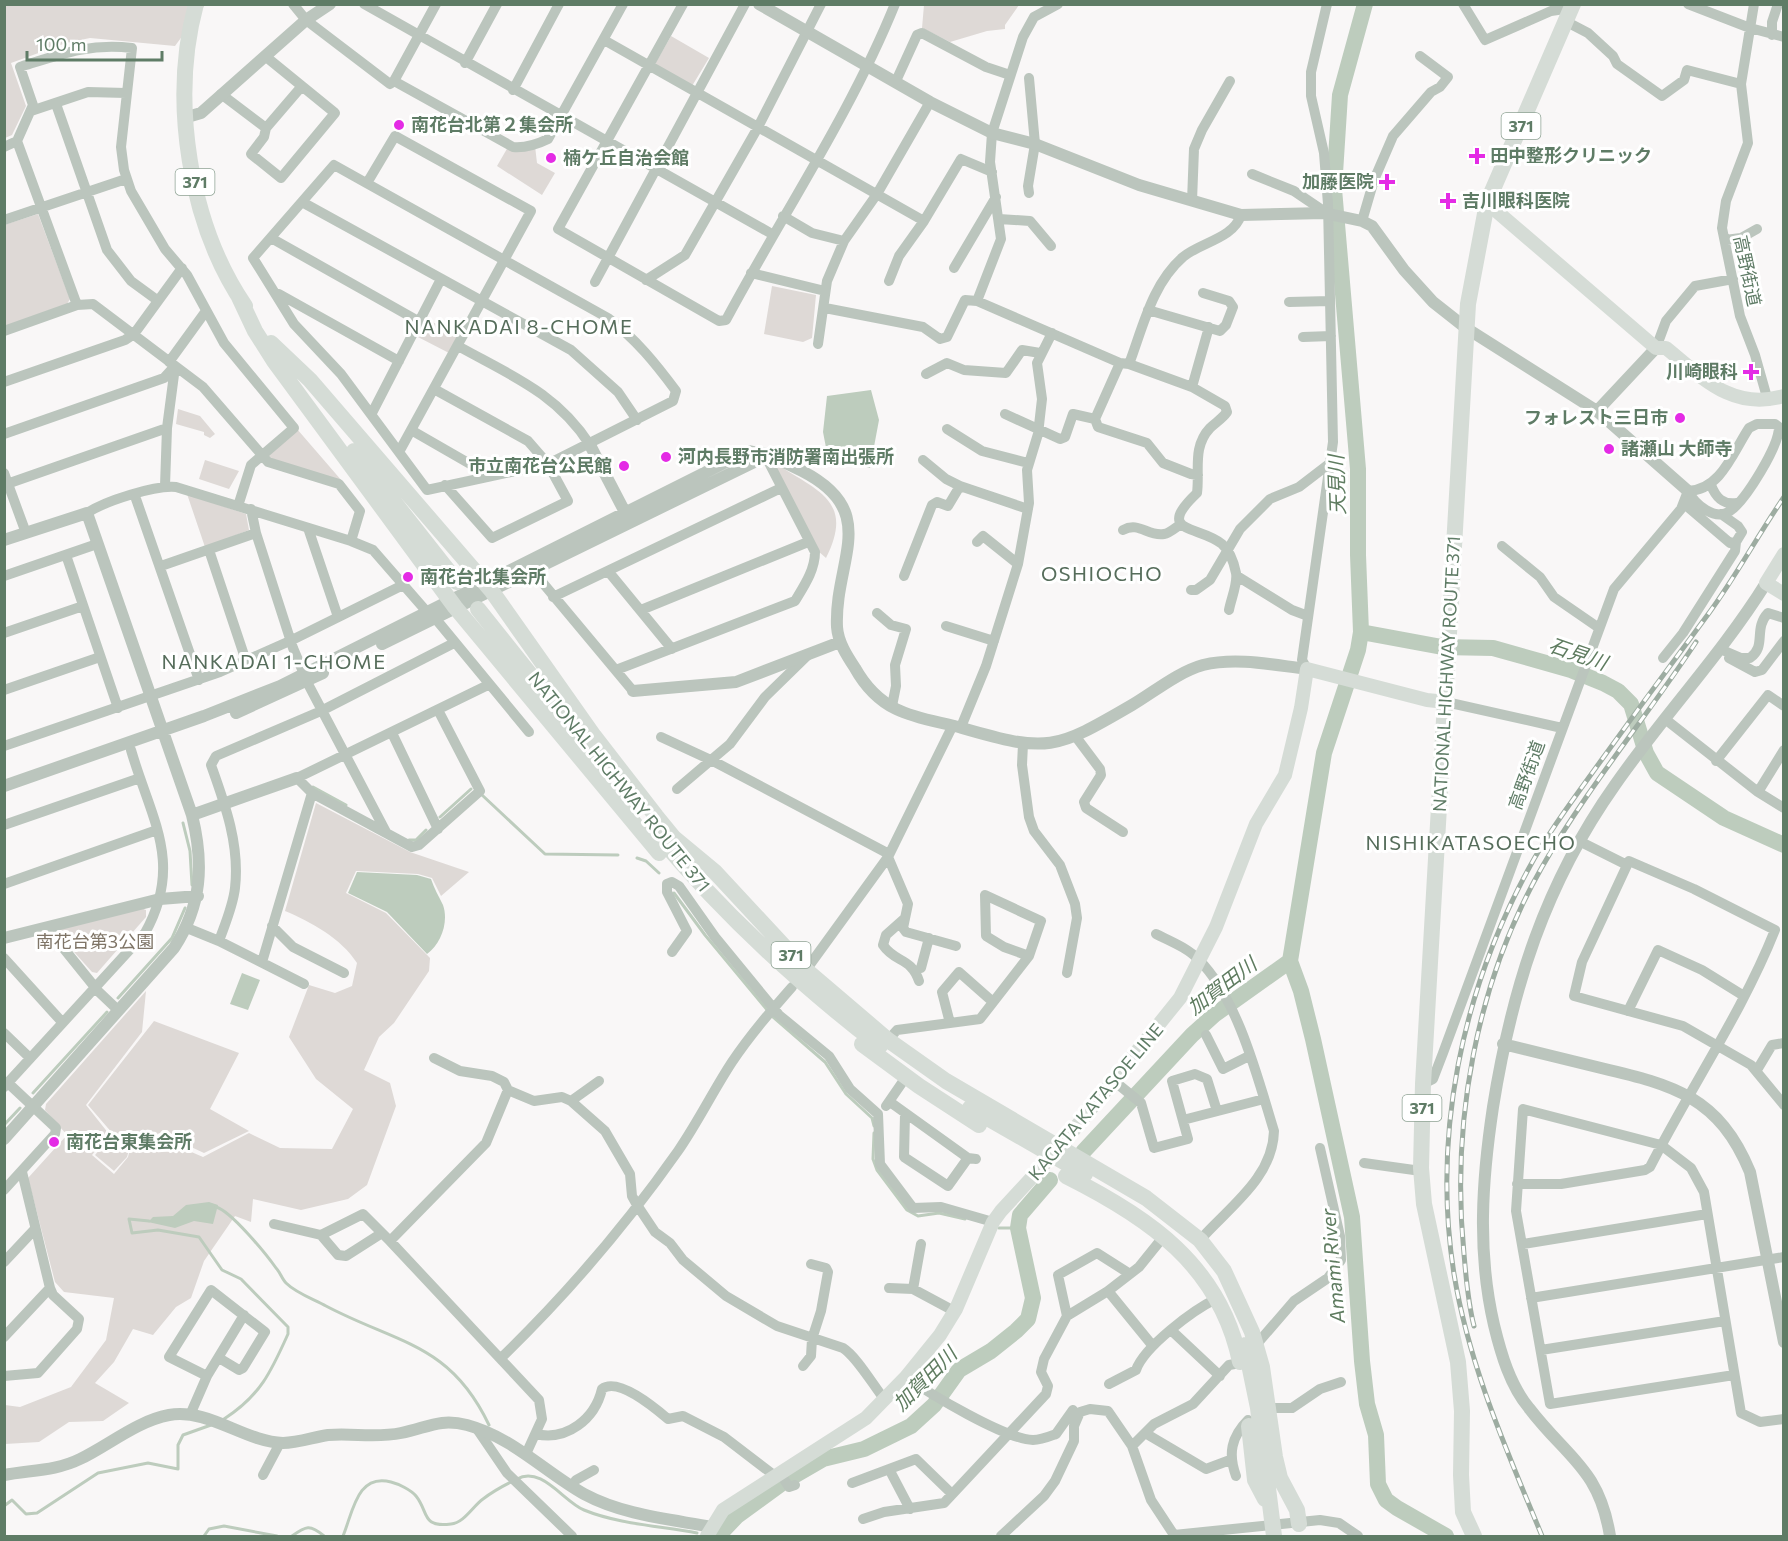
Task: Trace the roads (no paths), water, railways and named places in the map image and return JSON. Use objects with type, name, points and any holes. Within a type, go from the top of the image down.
[{"type":"highway","name":"371","points":[[195,4],[186,67],[184,117],[190,167],[209,234],[255,331],[441,609],[661,855],[754,949]]},
{"type":"highway","name":"NATIONAL HIGHWAY ROUTE 371","points":[[1474,1536],[1463,1512],[1462,1411],[1458,1362],[1424,1204],[1421,1171],[1423,1084],[1451,627],[1466,328],[1474,262],[1487,203],[1570,11]]},
{"type":"highway","name":"371","points":[[239,297],[271,344],[457,582]]},
{"type":"highway","name":"371","points":[[271,344],[310,380],[488,586],[594,736],[674,838],[715,872],[788,953]]},
{"type":"highway","name":"NATIONAL HIGHWAY ROUTE 371","points":[[478,609],[666,845],[728,913],[788,971],[864,1034],[935,1086],[999,1127],[1122,1194],[1178,1234],[1202,1259],[1227,1295],[1246,1348],[1258,1408],[1272,1524]]},
{"type":"highway","name":"371","points":[[666,845],[695,864],[811,974],[888,1040],[946,1081],[1146,1198],[1200,1240],[1224,1271],[1240,1301],[1256,1345],[1280,1478],[1297,1510],[1299,1524]]},
{"type":"highway","name":"371","points":[[672,865],[703,887]]},
{"type":"highway","name":"371","points":[[728,913],[787,993],[906,1077],[1044,1165],[1105,1196],[1164,1236],[1191,1261],[1216,1299],[1229,1327],[1240,1363],[1255,1480],[1272,1524]]},
{"type":"highway","points":[[811,974],[864,1034]]},
{"type":"main road","points":[[1487,203],[1656,348],[1666,348],[1719,391],[1747,400],[1768,400],[1784,396]]},
{"type":"main road","points":[[1784,554],[1766,583],[1784,594]]},
{"type":"main road","points":[[1307,669],[1427,700],[1446,702]]},
{"type":"main road","name":"KAGATA KATASOE LINE","points":[[709,1532],[723,1510],[866,1418],[906,1377],[940,1335],[954,1311],[993,1222],[1117,1084],[1180,998],[1216,927],[1256,824],[1285,775],[1301,708],[1307,669]]},
{"type":"street","points":[[293,4],[306,20],[390,84],[394,81],[436,4]]},
{"type":"street","points":[[184,117],[201,113],[306,20],[330,4]]},
{"type":"street","points":[[364,4],[772,234]]},
{"type":"street","points":[[465,63],[497,4]]},
{"type":"street","points":[[513,90],[560,4]]},
{"type":"street","points":[[394,81],[513,147],[524,148],[548,139],[623,4]]},
{"type":"street","points":[[682,4],[558,229],[608,260],[719,321],[726,320],[772,234],[816,161],[868,65],[895,4]]},
{"type":"street","points":[[595,282],[744,4]]},
{"type":"street","points":[[759,4],[930,102],[992,133],[1035,144],[1139,185],[1241,215],[1329,214],[1358,220],[1372,226],[1404,270],[1433,302],[1466,328],[1597,411],[1711,513],[1730,512],[1779,439],[1779,427],[1774,424],[1757,424],[1749,428],[1711,485],[1688,492]]},
{"type":"street","points":[[646,280],[685,255],[757,129],[809,32],[821,4]]},
{"type":"street","points":[[977,301],[1001,239],[992,172],[992,133],[1023,37],[1035,17],[1058,4]]},
{"type":"street","points":[[1307,669],[1302,660],[1329,464],[1333,416],[1329,214],[1324,153],[1314,119],[1311,96],[1315,54],[1327,4]]},
{"type":"street","points":[[1462,4],[1485,40],[1539,10],[1570,11],[1588,33],[1613,56],[1617,64],[1662,96],[1684,80],[1687,70],[1741,84]]},
{"type":"street","points":[[1688,4],[1750,28],[1778,36]]},
{"type":"street","name":"高野街道","points":[[1754,4],[1741,84],[1748,143],[1722,217],[1740,316],[1755,355],[1768,400]]},
{"type":"street","points":[[1778,4],[1772,22],[1778,36]]},
{"type":"street","points":[[896,81],[917,35],[922,33],[986,67],[1010,75]]},
{"type":"street","points":[[604,40],[757,129],[924,221]]},
{"type":"street","points":[[4,147],[17,141],[33,105],[20,67],[81,47],[132,48],[121,147],[126,179],[165,249],[182,268],[224,343],[294,428],[251,465],[238,506]]},
{"type":"street","points":[[265,56],[302,86],[335,113],[281,178],[251,154],[264,137],[266,128],[302,86]]},
{"type":"street","points":[[1358,220],[1393,136],[1431,92],[1440,87],[1448,77],[1420,56]]},
{"type":"street","points":[[1029,78],[1035,144],[1028,186],[1029,194]]},
{"type":"street","points":[[1192,201],[1194,149],[1202,130],[1230,81]]},
{"type":"street","points":[[31,111],[95,91],[126,93]]},
{"type":"street","points":[[221,94],[266,128]]},
{"type":"street","points":[[818,344],[825,308],[825,291],[844,242],[877,194],[930,102]]},
{"type":"street","points":[[56,104],[107,250],[131,281],[158,300]]},
{"type":"street","points":[[367,183],[395,136],[531,212],[399,452]]},
{"type":"street","points":[[17,141],[43,207],[77,306]]},
{"type":"street","points":[[889,281],[899,256],[924,221],[961,159],[992,172]]},
{"type":"street","points":[[334,165],[367,183],[505,259],[586,299],[640,345],[676,391],[673,401],[590,445],[548,464],[427,490],[372,412],[341,374],[294,324],[253,258],[334,165]]},
{"type":"street","points":[[1252,174],[1294,190],[1329,214]]},
{"type":"street","points":[[4,220],[126,179]]},
{"type":"street","points":[[954,268],[996,198]]},
{"type":"street","points":[[302,202],[571,350],[618,392],[636,420]]},
{"type":"street","points":[[1198,475],[1163,463],[1147,443],[1098,427],[1095,419],[1125,363],[1148,310],[1169,274],[1181,259],[1196,247],[1228,233],[1238,225],[1241,215]]},
{"type":"street","points":[[783,216],[812,233],[844,242]]},
{"type":"street","points":[[999,219],[1030,221],[1051,246]]},
{"type":"street","points":[[1725,240],[1741,238],[1757,229]]},
{"type":"street","points":[[271,238],[420,322]]},
{"type":"street","points":[[4,382],[125,340],[134,334],[182,268]]},
{"type":"street","points":[[751,273],[825,291]]},
{"type":"street","points":[[372,412],[441,279]]},
{"type":"street","points":[[1597,411],[1656,348],[1666,321],[1695,286],[1733,279]]},
{"type":"street","points":[[276,293],[399,361]]},
{"type":"street","points":[[1148,310],[1220,331],[1226,325],[1233,307],[1229,301],[1203,293]]},
{"type":"street","points":[[825,308],[923,327],[940,339],[947,337],[965,300],[977,301],[996,312],[1192,387],[1225,406],[1227,412],[1221,421],[1210,428],[1198,450],[1197,493],[1181,507],[1181,524]]},
{"type":"street","points":[[1289,302],[1330,301]]},
{"type":"street","points":[[4,331],[77,306],[93,304],[203,387],[268,462],[339,484],[360,511],[351,541]]},
{"type":"street","points":[[4,434],[164,378],[206,311]]},
{"type":"street","points":[[1192,387],[1209,327]]},
{"type":"street","points":[[811,974],[888,856],[976,694],[1018,564],[1028,509],[1028,463],[1038,429],[1042,399],[1037,363],[1052,333]]},
{"type":"street","points":[[1303,337],[1330,336]]},
{"type":"street","points":[[458,346],[550,397],[576,422],[628,517]]},
{"type":"street","points":[[926,374],[947,363],[964,370],[1006,373],[1022,350],[1040,353]]},
{"type":"street","points":[[165,486],[172,364]]},
{"type":"street","points":[[434,389],[528,441],[548,464],[568,501],[492,538],[446,485]]},
{"type":"street","points":[[1005,414],[1060,439],[1065,437],[1073,414],[1095,419]]},
{"type":"street","points":[[6,485],[167,428]]},
{"type":"street","points":[[947,429],[982,451],[1028,463]]},
{"type":"street","points":[[411,430],[491,476]]},
{"type":"street","points":[[488,586],[532,570],[748,451],[764,453],[827,486],[840,499],[847,515],[849,528],[838,610],[837,629],[840,642],[869,689],[892,706],[1023,744],[1050,745],[1076,737],[1201,666],[1234,661],[1307,669]]},
{"type":"street","points":[[616,670],[795,601],[815,561],[814,552],[764,453]]},
{"type":"street","points":[[922,460],[946,479],[960,486],[1028,509]]},
{"type":"street","points":[[1191,590],[1196,590],[1210,579],[1249,519],[1270,499],[1299,487],[1329,464]]},
{"type":"street","points":[[4,473],[6,485],[26,533]]},
{"type":"street","points":[[1711,485],[1720,500],[1728,504],[1737,503]]},
{"type":"street","points":[[4,540],[165,486],[251,509],[351,541],[373,550],[403,585],[441,609],[454,643],[529,732]]},
{"type":"street","points":[[904,576],[932,505],[937,502],[948,506],[960,486]]},
{"type":"street","points":[[554,597],[781,488]]},
{"type":"street","points":[[1688,492],[1689,508],[1730,543],[1736,542]]},
{"type":"street","name":"高野街道","points":[[1423,1084],[1433,1079],[1440,1062],[1614,589],[1681,508],[1688,492]]},
{"type":"street","points":[[135,495],[199,680]]},
{"type":"street","points":[[251,509],[256,534],[306,678],[321,711],[386,832]]},
{"type":"street","points":[[4,1139],[174,948],[187,928],[198,896],[201,862],[192,815],[87,513]]},
{"type":"street","points":[[1663,658],[1683,633],[1735,551],[1736,542],[1742,532],[1738,526],[1721,514]]},
{"type":"street","points":[[4,794],[131,750],[244,701],[306,678],[628,517]]},
{"type":"street","points":[[1181,524],[1220,543],[1227,550],[1237,576],[1229,610]]},
{"type":"street","points":[[1123,530],[1139,526],[1156,534],[1165,534],[1181,524]]},
{"type":"street","points":[[308,528],[338,617]]},
{"type":"street","points":[[161,566],[256,534]]},
{"type":"street","points":[[977,542],[983,536],[989,539],[1018,564]]},
{"type":"street","points":[[641,610],[808,542]]},
{"type":"street","points":[[4,576],[97,544]]},
{"type":"street","points":[[1502,546],[1540,577],[1554,597],[1599,628]]},
{"type":"street","points":[[209,550],[246,661]]},
{"type":"street","points":[[66,555],[118,708]]},
{"type":"street","points":[[532,570],[633,691],[736,682],[840,642]]},
{"type":"street","points":[[608,571],[672,649]]},
{"type":"street","points":[[1237,576],[1282,604],[1308,616]]},
{"type":"street","points":[[1610,1536],[1599,1492],[1586,1472],[1528,1408],[1503,1358],[1493,1323],[1482,1241],[1484,1162],[1503,1044],[1531,942],[1555,886],[1579,841],[1614,786],[1720,649],[1766,583]]},
{"type":"street","points":[[4,746],[199,680],[292,640],[403,585]]},
{"type":"street","points":[[4,633],[83,606]]},
{"type":"street","points":[[876,613],[891,625],[906,629],[895,665],[896,686],[892,706]]},
{"type":"street","points":[[1720,649],[1741,658],[1750,658],[1759,646],[1761,621],[1768,613],[1784,618]]},
{"type":"street","points":[[946,626],[994,641]]},
{"type":"street","points":[[1720,649],[1741,667],[1755,672],[1762,670],[1784,641]]},
{"type":"street","points":[[219,941],[235,890],[236,853],[212,765],[216,756],[321,711],[454,643]]},
{"type":"street","points":[[677,789],[713,761],[730,744],[765,697],[808,655]]},
{"type":"street","points":[[4,690],[100,657]]},
{"type":"street","points":[[192,815],[225,806],[297,778],[488,685]]},
{"type":"street","points":[[1716,761],[1768,695],[1784,706]]},
{"type":"street","points":[[1446,702],[1562,728]]},
{"type":"street","points":[[297,778],[312,793],[412,847],[419,845],[480,791],[438,710]]},
{"type":"street","points":[[1665,719],[1716,761],[1784,808]]},
{"type":"street","points":[[392,733],[438,829]]},
{"type":"street","points":[[4,786],[163,735]]},
{"type":"street","points":[[661,737],[713,761],[888,856],[908,904],[903,928],[906,932],[956,946]]},
{"type":"street","points":[[1076,737],[1100,769],[1101,775],[1084,801],[1086,808],[1123,832]]},
{"type":"street","points":[[1023,744],[1022,765],[1029,817],[1034,831],[1060,865],[1075,904],[1077,918],[1067,973]]},
{"type":"street","points":[[4,1190],[55,1134],[56,1128],[6,1085],[145,933],[160,899],[165,879],[157,830],[131,750]]},
{"type":"street","points":[[1758,792],[1784,750]]},
{"type":"street","points":[[4,825],[140,778]]},
{"type":"street","points":[[262,963],[312,793]]},
{"type":"street","points":[[4,884],[157,830]]},
{"type":"street","points":[[1579,841],[1628,865]]},
{"type":"street","points":[[1517,1184],[1561,1184],[1645,1170],[1717,1046],[1751,978],[1763,962],[1775,930],[1694,889],[1629,861],[1582,962],[1574,996],[1683,1026],[1717,1046],[1757,1070],[1784,1105]]},
{"type":"street","points":[[672,952],[687,931],[667,892],[667,884],[672,882],[679,886],[715,937],[779,1015],[829,1056],[850,1089],[878,1114],[880,1164],[913,1208],[941,1207],[993,1222]]},
{"type":"street","points":[[888,1040],[897,1030],[980,1019],[1029,956],[1041,921],[985,895],[986,936],[1004,947],[1029,956]]},
{"type":"street","points":[[4,938],[48,929],[160,899],[198,896]]},
{"type":"street","points":[[904,919],[886,935],[883,945],[891,955],[910,964],[919,981]]},
{"type":"street","points":[[272,926],[293,947],[344,973]]},
{"type":"street","points":[[187,928],[219,941],[304,984]]},
{"type":"street","points":[[48,929],[118,1010]]},
{"type":"street","points":[[1156,934],[1200,960],[1232,1011],[1243,1031],[1274,1131],[1273,1148],[1241,1201],[1200,1240]]},
{"type":"street","points":[[921,968],[929,938]]},
{"type":"street","points":[[1628,1011],[1658,950],[1702,970],[1744,996]]},
{"type":"street","points":[[4,958],[62,1022]]},
{"type":"street","points":[[950,1023],[942,992],[959,972],[993,1002]]},
{"type":"street","points":[[501,1358],[570,1287],[637,1205],[677,1152],[732,1063],[764,1018],[787,993]]},
{"type":"street","points":[[4,1033],[30,1058]]},
{"type":"street","points":[[1206,1035],[1223,1069],[1249,1056]]},
{"type":"street","points":[[1757,1070],[1772,1045],[1784,1043]]},
{"type":"street","points":[[1503,1044],[1657,1081],[1689,1096],[1727,1129],[1742,1153],[1750,1172],[1784,1342]]},
{"type":"street","points":[[434,1058],[460,1071],[492,1076],[504,1082],[508,1090],[534,1101],[562,1097],[572,1101],[605,1131],[630,1174],[632,1196],[637,1205],[655,1232],[670,1243],[682,1260],[726,1296],[777,1326],[843,1348],[852,1354],[885,1400]]},
{"type":"street","points":[[1117,1084],[1139,1101],[1154,1148],[1188,1139],[1172,1081],[1196,1074],[1207,1079],[1217,1111]]},
{"type":"street","points":[[878,1114],[890,1102],[906,1077]]},
{"type":"street","points":[[572,1101],[599,1081]]},
{"type":"street","points":[[274,1224],[321,1235],[339,1255],[346,1257],[386,1237],[434,1195],[486,1143],[508,1090]]},
{"type":"street","points":[[1183,1120],[1264,1099]]},
{"type":"street","points":[[890,1102],[972,1158],[951,1185],[948,1186],[904,1157],[905,1114]]},
{"type":"street","points":[[1734,1375],[1550,1404],[1516,1211],[1523,1109],[1661,1145],[1692,1168],[1699,1178],[1707,1214],[1741,1413],[1760,1422],[1784,1419]]},
{"type":"street","points":[[1256,1345],[1294,1301],[1328,1278],[1341,1260],[1340,1236],[1320,1148]]},
{"type":"street","points":[[1364,1162],[1421,1171]]},
{"type":"street","points":[[4,1376],[38,1373],[77,1329],[79,1319],[53,1296],[34,1229],[22,1172]]},
{"type":"street","points":[[427,1185],[434,1195]]},
{"type":"street","points":[[321,1235],[363,1214],[501,1358],[539,1400],[542,1419],[526,1454]]},
{"type":"street","points":[[1522,1244],[1707,1214]]},
{"type":"street","points":[[4,1262],[34,1229]]},
{"type":"street","points":[[863,1519],[884,1512],[938,1506],[952,1494],[1046,1394],[1048,1386],[1041,1371],[1044,1359],[1067,1316],[1108,1291],[1139,1267],[1164,1236]]},
{"type":"street","points":[[913,1288],[921,1244]]},
{"type":"street","points":[[1067,1316],[1058,1275],[1097,1253],[1130,1274]]},
{"type":"street","points":[[1532,1298],[1784,1257]]},
{"type":"street","points":[[803,1366],[811,1356],[812,1338],[821,1311],[828,1272],[826,1268],[811,1264]]},
{"type":"street","points":[[4,1337],[50,1288]]},
{"type":"street","points":[[889,1288],[913,1288],[954,1311]]},
{"type":"street","points":[[207,1376],[169,1357],[201,1302],[211,1290],[265,1332],[243,1368],[239,1370],[219,1358]]},
{"type":"street","points":[[1108,1291],[1152,1344]]},
{"type":"street","points":[[1109,1384],[1136,1370],[1140,1358],[1152,1344],[1216,1299]]},
{"type":"street","points":[[190,1415],[207,1376],[244,1315]]},
{"type":"street","points":[[1541,1350],[1725,1321]]},
{"type":"street","points":[[1172,1331],[1220,1376]]},
{"type":"street","points":[[1131,1446],[1173,1413],[1193,1404],[1229,1365],[1240,1363]]},
{"type":"street","points":[[906,1377],[949,1403],[1009,1433],[1031,1440],[1044,1439],[1056,1434],[1076,1408],[1108,1411],[1131,1446],[1151,1500],[1174,1536],[1272,1524],[1299,1524],[1330,1520],[1359,1536]]},
{"type":"street","points":[[1269,1408],[1292,1407],[1320,1389],[1341,1382]]},
{"type":"street","points":[[536,1434],[547,1436],[566,1434],[591,1412],[599,1402],[602,1389],[610,1386],[631,1392],[668,1419],[683,1416],[723,1437],[792,1486]]},
{"type":"street","points":[[1001,1536],[1049,1490],[1074,1441],[1076,1418],[1080,1412],[1087,1410]]},
{"type":"street","points":[[4,1475],[53,1468],[78,1460],[140,1425],[170,1415],[190,1415],[280,1443],[340,1434],[402,1433],[441,1421],[477,1429],[526,1454],[572,1486],[620,1510],[709,1532]]},
{"type":"street","points":[[1236,1476],[1230,1460],[1232,1443],[1248,1420]]},
{"type":"street","points":[[477,1429],[510,1476],[572,1536]]},
{"type":"street","points":[[1145,1433],[1206,1469],[1230,1460]]},
{"type":"street","points":[[263,1475],[280,1443]]},
{"type":"street","points":[[852,1483],[916,1459],[952,1494]]},
{"type":"street","points":[[889,1469],[910,1509]]},
{"type":"street","points":[[572,1486],[576,1480],[594,1470]]},
{"type":"waterway","name":"天見川","points":[[1365,4],[1340,95],[1334,189],[1358,469],[1361,632],[1358,650],[1324,753],[1290,961],[1301,991],[1313,1039],[1352,1217],[1362,1361],[1367,1404],[1376,1435],[1378,1484],[1386,1500],[1446,1536]]},
{"type":"waterway","name":"石見川","points":[[1361,632],[1442,647],[1493,648],[1571,670],[1603,683],[1618,691],[1631,704],[1646,753],[1657,773],[1724,818],[1784,845]]},
{"type":"waterway","points":[[313,787],[346,805]]},
{"type":"waterway","points":[[440,817],[471,789]]},
{"type":"waterway","points":[[482,795],[545,854],[618,855]]},
{"type":"waterway","points":[[183,823],[190,851],[192,885]]},
{"type":"waterway","points":[[409,840],[416,840],[426,830]]},
{"type":"waterway","points":[[637,858],[646,861],[659,873]]},
{"type":"waterway","points":[[674,893],[705,935],[768,1011]]},
{"type":"waterway","points":[[118,998],[172,938],[185,908]]},
{"type":"waterway","name":"加賀田川","points":[[1083,1152],[1192,1035],[1214,1015],[1290,961]]},
{"type":"waterway","points":[[33,1093],[107,1012]]},
{"type":"waterway","points":[[772,1016],[825,1062],[846,1094],[872,1118],[874,1126]]},
{"type":"waterway","points":[[4,1125],[20,1108]]},
{"type":"waterway","points":[[874,1133],[873,1159],[877,1170],[907,1210],[918,1216],[939,1213],[965,1219]]},
{"type":"waterway","name":"加賀田川","points":[[718,1536],[737,1516],[785,1481],[823,1459],[864,1449],[911,1426],[934,1405],[959,1370],[991,1351],[1028,1319],[1033,1298],[1018,1228],[1020,1215],[1050,1180]]},
{"type":"waterway","points":[[216,1207],[230,1216],[248,1234],[290,1287],[352,1319],[420,1349],[439,1361],[457,1377],[474,1398],[489,1425]]},
{"type":"waterway","points":[[149,1221],[129,1219],[132,1233],[158,1230],[199,1237],[222,1270],[241,1279],[288,1327],[288,1334],[263,1382],[247,1401],[224,1419]]},
{"type":"waterway","points":[[999,1228],[1018,1228]]},
{"type":"waterway","points":[[4,1506],[12,1500],[26,1514],[37,1513],[98,1473],[148,1463],[178,1469],[178,1445],[183,1435],[211,1425]]},
{"type":"waterway","points":[[517,1479],[526,1476],[535,1477],[552,1486],[576,1506],[597,1515],[625,1522],[697,1533]]},
{"type":"waterway","points":[[343,1536],[358,1497],[371,1483],[391,1482],[408,1489],[420,1502],[427,1518],[441,1525],[460,1521],[483,1499],[511,1482]]},
{"type":"waterway","points":[[204,1536],[209,1529],[224,1526],[277,1536]]},
{"type":"waterway","points":[[292,1536],[308,1528],[324,1536]]},
{"type":"railway","points":[[1542,1536],[1490,1408],[1469,1342],[1454,1274],[1448,1222],[1447,1169],[1450,1117],[1458,1065],[1470,1014],[1486,964],[1506,915],[1537,854],[1572,801],[1719,599],[1784,497]]},
{"type":"railway","points":[[1474,1326],[1464,1254],[1461,1154],[1473,1054],[1500,958],[1519,912],[1559,838],[1696,642]]},
{"type":"place","name":"南花台北第２集会所","points":[[399,125]]},
{"type":"place","name":"田中整形クリニック","points":[[1477,156]]},
{"type":"place","name":"楠ケ丘自治会館","points":[[551,158]]},
{"type":"place","name":"加藤医院","points":[[1387,182]]},
{"type":"place","name":"吉川眼科医院","points":[[1448,201]]},
{"type":"place","name":"川崎眼科","points":[[1751,372]]},
{"type":"place","name":"フォレスト三日市","points":[[1680,418]]},
{"type":"place","name":"諸瀬山 大師寺","points":[[1609,449]]},
{"type":"place","name":"河内長野市消防署南出張所","points":[[666,457]]},
{"type":"place","name":"市立南花台公民館","points":[[624,466]]},
{"type":"place","name":"南花台北集会所","points":[[408,577]]},
{"type":"place","name":"南花台東集会所","points":[[54,1142]]},
{"type":"district","name":"NANKADAI 8-CHOME","points":[[519,327]]},
{"type":"district","name":"OSHIOCHO","points":[[1102,574]]},
{"type":"district","name":"NANKADAI 1-CHOME","points":[[274,662]]},
{"type":"district","name":"NISHIKATASOECHO","points":[[1471,843]]},
{"type":"park label","name":"南花台第3公園","points":[[95,942]]},
{"type":"water label","name":"Amami River","points":[[1333,1266]]}]
